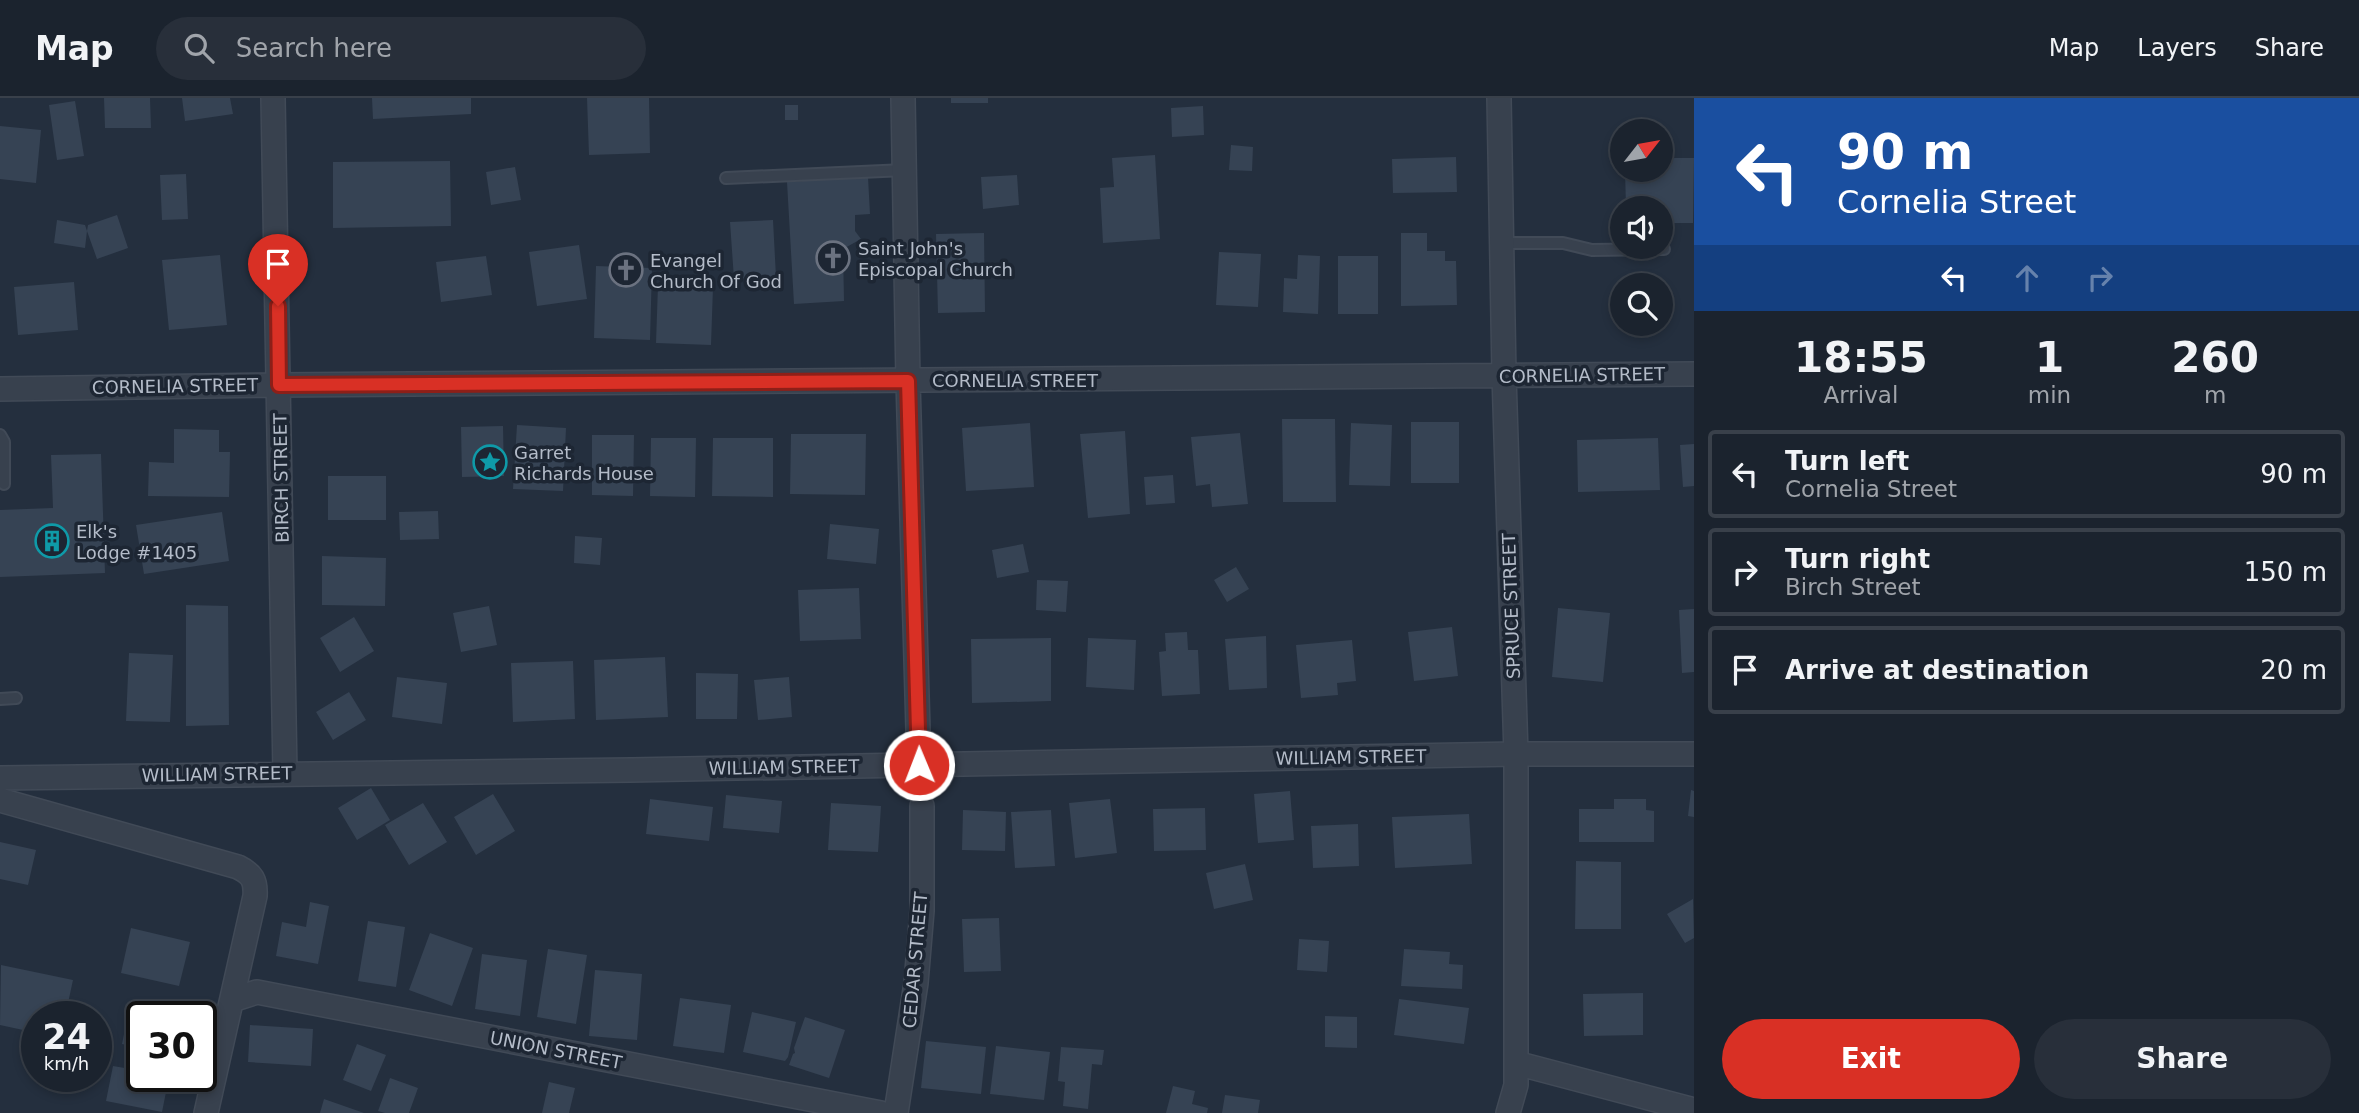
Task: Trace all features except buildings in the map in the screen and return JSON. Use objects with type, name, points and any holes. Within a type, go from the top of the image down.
[{"type":"street","name":"BIRCH STREET","points":[[273,98],[285,773]]},
{"type":"street","points":[[903,98],[919,765]]},
{"type":"street","name":"SPRUCE STREET","points":[[1499,98],[1504,375],[1516,754],[1516,1085],[1508,1113]]},
{"type":"street","name":"CORNELIA STREET","points":[[0,389],[1694,374]]},
{"type":"street","name":"WILLIAM STREET","points":[[0,778],[1516,754],[1694,754]]},
{"type":"street","points":[[0,800],[238,867],[250,873],[256,882],[206,1113]]},
{"type":"street","name":"CEDAR STREET","points":[[896,1113],[918,959],[922,911],[922,806]]},
{"type":"street","name":"UNION STREET","points":[[232,1000],[257,992],[881,1113]]},
{"type":"street","points":[[1516,1063],[1694,1110]]},
{"type":"lane","points":[[726,178],[905,170]]},
{"type":"lane","points":[[1502,243],[1563,243],[1592,250],[1610,250]]},
{"type":"lane","points":[[0,435],[4,442],[5,484]]},
{"type":"lane","points":[[0,699],[16,698]]},
{"type":"place","name":"Saint John's Episcopal Church","points":[[833,258]]},
{"type":"place","name":"Evangel Church Of God","points":[[626,270]]},
{"type":"place","name":"Garret Richards House","points":[[490,462]]},
{"type":"place","name":"Elk's Lodge #1405","points":[[52,541]]},
{"type":"route","points":[[278,306],[279,385],[908,381],[919,765]]}]
